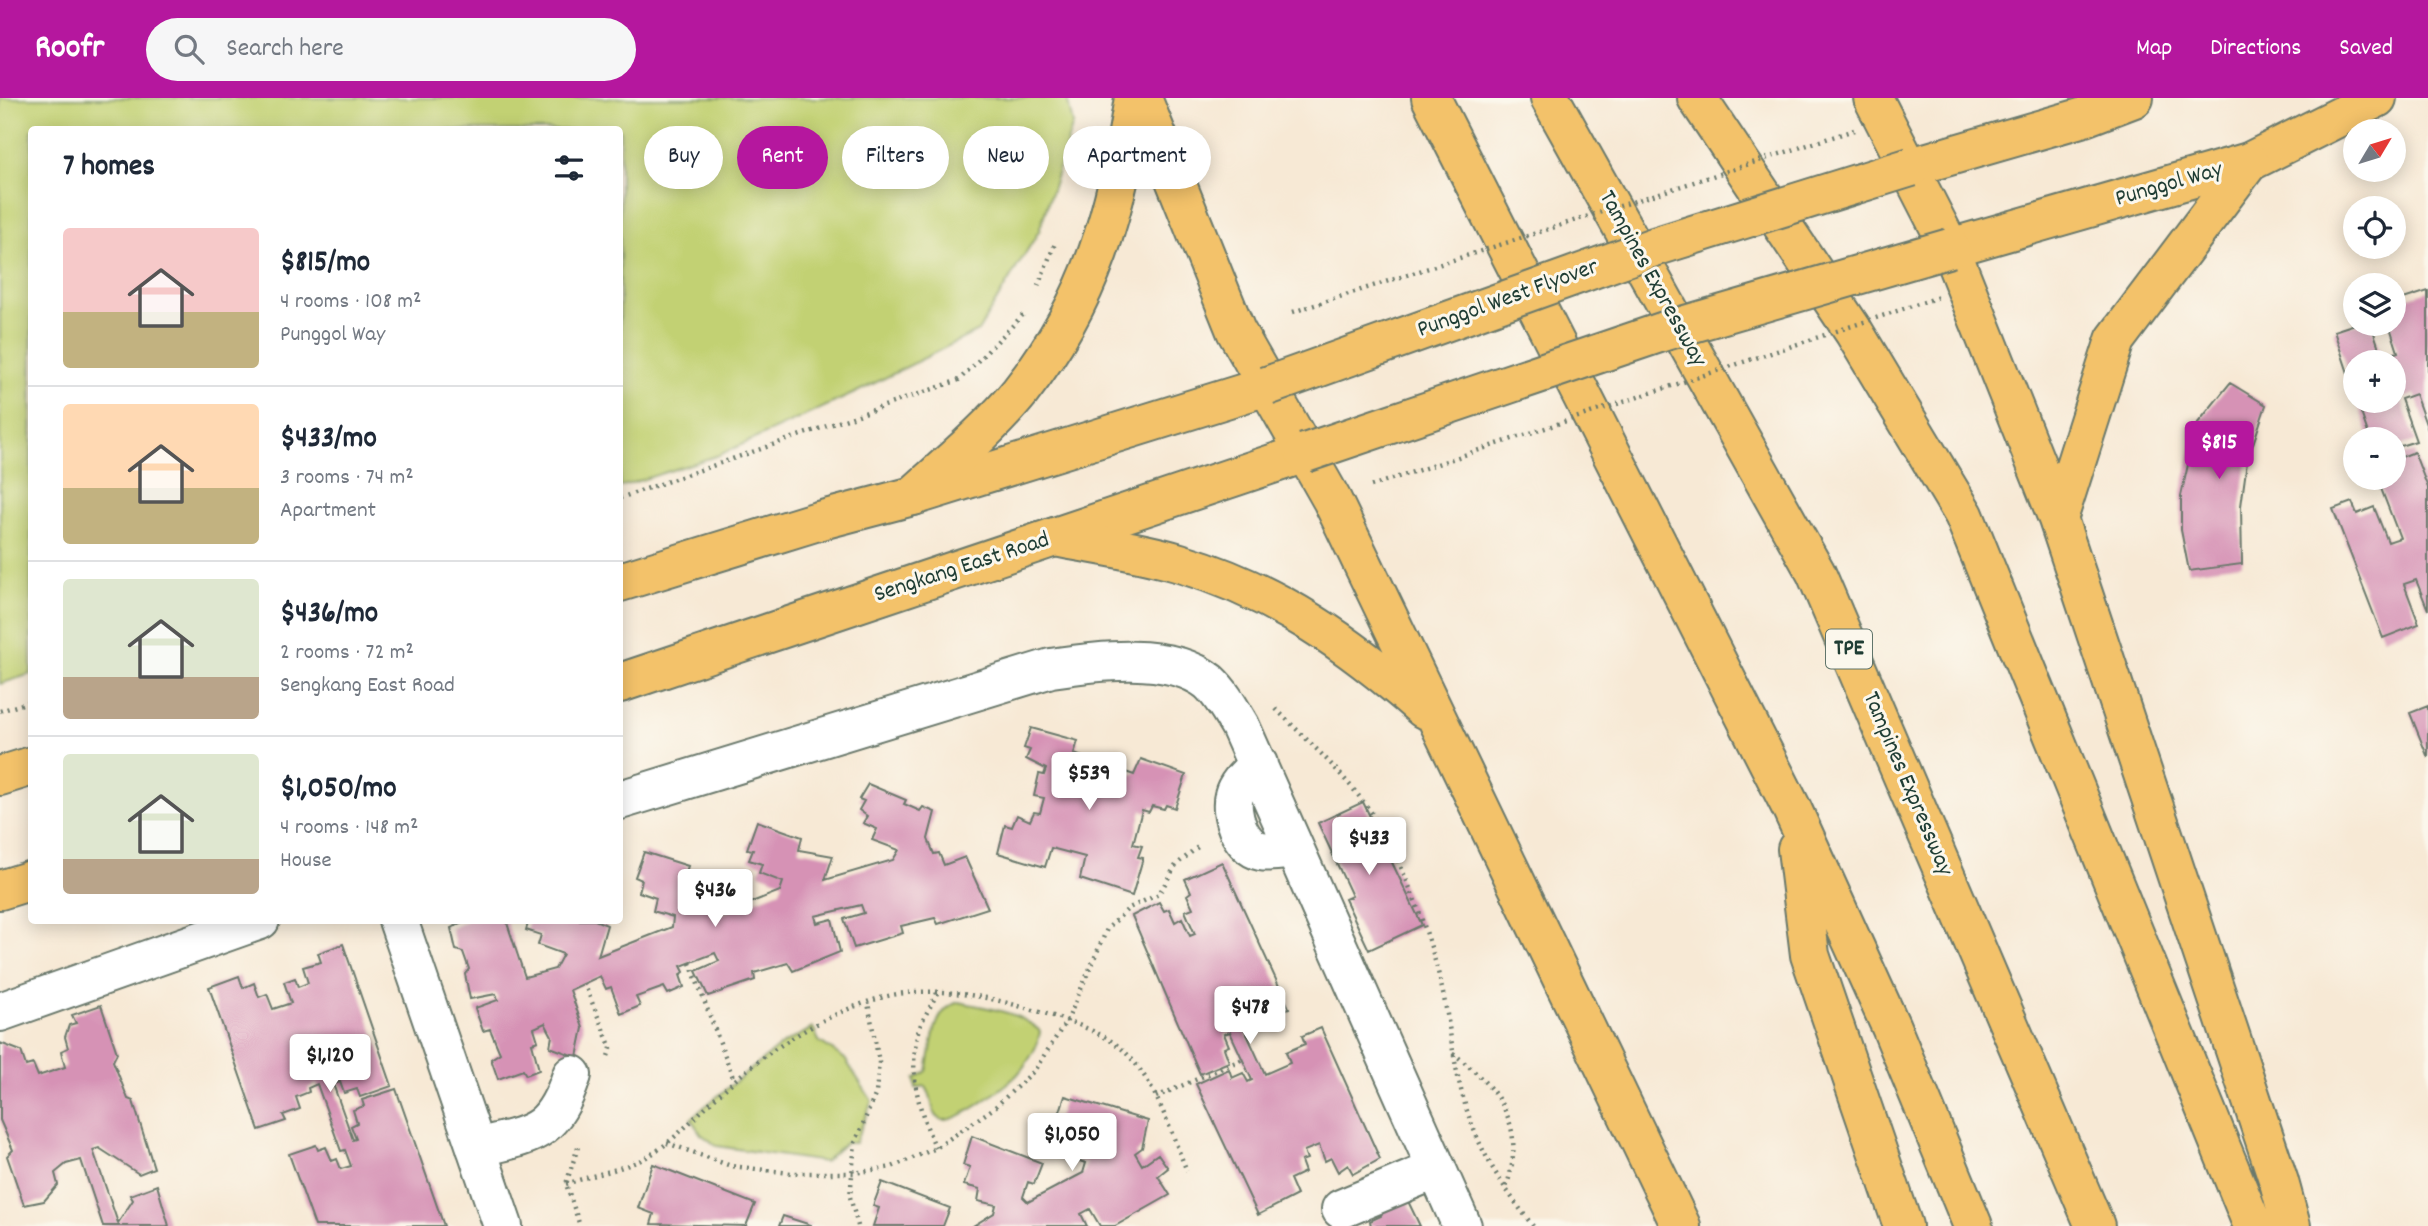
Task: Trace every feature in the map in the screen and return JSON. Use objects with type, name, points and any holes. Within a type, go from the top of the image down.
[{"type":"main road","points":[[913,496],[1018,394],[1062,333],[1095,265],[1121,176],[1134,98]]},
{"type":"main road","points":[[1142,98],[1236,331],[1332,500],[1681,1226]]},
{"type":"main road","points":[[1431,98],[1792,809],[1891,1027],[1973,1226]]},
{"type":"main road","name":"Tampines Expressway","points":[[1550,98],[1816,573],[2095,1226]]},
{"type":"main road","points":[[1697,98],[1854,332],[1964,514],[2253,1226]]},
{"type":"main road","points":[[1911,167],[2084,117],[2134,98]]},
{"type":"main road","name":"Punggol Way","points":[[1950,248],[2249,162],[2377,98]]},
{"type":"main road","points":[[1864,114],[1911,167],[1950,248],[2058,519],[2279,1182],[2291,1226]]},
{"type":"main road","points":[[2058,519],[2115,340],[2249,162]]},
{"type":"main road","name":"Punggol West Flyover","points":[[1267,386],[1654,247],[1911,167]]},
{"type":"main road","points":[[1304,453],[1665,331],[1950,248]]},
{"type":"main road","points":[[623,581],[805,525],[913,496],[1267,386]]},
{"type":"main road","name":"Sengkang East Road","points":[[623,682],[1304,453]]},
{"type":"main road","points":[[1055,537],[1180,563],[1244,588],[1300,615],[1379,670],[1437,720]]},
{"type":"main road","points":[[0,776],[28,767]]},
{"type":"main road","points":[[1792,809],[1810,955],[1903,1226]]},
{"type":"main road","points":[[0,890],[28,881]]},
{"type":"lane","points":[[623,799],[1051,668],[1096,661],[1139,660],[1186,671],[1208,682],[1230,709],[1258,764],[1234,794],[1233,810],[1238,828],[1246,842],[1258,851],[1294,849],[1462,1226]]},
{"type":"lane","points":[[0,1012],[249,924]]},
{"type":"lane","points":[[399,924],[503,1226]]},
{"type":"lane","points":[[475,1148],[534,1132],[553,1118],[572,1075]]},
{"type":"lane","points":[[1341,1209],[1437,1169]]},
{"type":"path","points":[[1293,312],[1864,114]]},
{"type":"path","points":[[1034,298],[1056,242]]},
{"type":"path","points":[[1371,486],[1942,296]]},
{"type":"path","points":[[623,497],[959,380],[1029,309]]},
{"type":"path","points":[[0,711],[28,702]]},
{"type":"path","points":[[1273,705],[1362,797],[1394,851],[1426,933],[1444,1001],[1457,1079],[1473,1129],[1489,1164],[1533,1226]]},
{"type":"path","points":[[667,1143],[731,1166],[791,1173],[854,1172],[892,1167],[936,1148],[994,1108],[1034,1072],[1068,1019],[1107,929],[1129,908],[1159,894],[1176,866],[1199,846]]},
{"type":"path","points":[[690,963],[734,1080]]},
{"type":"path","points":[[936,1148],[922,1120],[915,1079],[918,1032],[938,992]]},
{"type":"path","points":[[566,1184],[642,1160],[667,1143],[734,1080],[778,1047],[881,997],[938,992],[989,998],[1068,1019],[1122,1049],[1156,1097],[1187,1171]]},
{"type":"path","points":[[858,1226],[850,1197],[855,1143],[876,1093],[880,1062],[869,1003]]},
{"type":"path","points":[[1452,1053],[1483,1078],[1506,1108],[1516,1143],[1514,1166],[1506,1189]]},
{"type":"path","points":[[1156,1097],[1243,1059]]},
{"type":"green space","points":[[0,98],[1067,98],[1073,124],[1063,126],[1063,155],[1039,231],[978,331],[857,392],[719,455],[623,486],[623,126],[28,126],[28,675],[0,684]]},
{"type":"green space","points":[[959,1002],[1002,1011],[1022,1019],[1040,1031],[1035,1048],[1018,1074],[980,1104],[947,1120],[937,1116],[928,1090],[925,1086],[916,1088],[915,1079],[927,1071],[938,1021],[950,1006]]},
{"type":"green space","points":[[813,1028],[819,1041],[845,1059],[872,1101],[855,1143],[845,1143],[824,1162],[717,1146],[701,1134],[691,1119],[781,1045]]},
{"type":"building","points":[[2428,291],[2428,430],[2415,394],[2406,397],[2406,350],[2397,350],[2393,336],[2406,336],[2406,298]]},
{"type":"building","points":[[2343,328],[2343,336],[2375,336],[2380,350],[2343,350],[2343,358],[2334,331]]},
{"type":"building","points":[[2230,383],[2266,405],[2247,462],[2241,506],[2242,564],[2189,571],[2181,530],[2181,496],[2197,424]]},
{"type":"building","points":[[2361,413],[2406,413],[2416,441],[2406,444],[2406,427],[2366,427]]},
{"type":"building","points":[[2414,452],[2428,488],[2428,610],[2416,580],[2404,584],[2419,624],[2383,638],[2333,509],[2352,502],[2357,514],[2374,507],[2388,542],[2400,538],[2382,490],[2406,490],[2406,455]]},
{"type":"building","points":[[2428,706],[2428,758],[2410,713]]},
{"type":"building","points":[[1031,728],[1078,741],[1074,754],[1134,775],[1141,759],[1186,775],[1175,808],[1166,805],[1164,809],[1152,806],[1149,812],[1142,810],[1133,844],[1142,846],[1138,857],[1143,858],[1132,896],[1080,879],[1085,857],[1051,848],[1045,867],[998,853],[1005,825],[1012,827],[1017,815],[1030,821],[1034,812],[1040,813],[1044,798],[1034,796],[1039,774],[1044,775],[1046,769],[1026,759],[1030,750],[1024,748]]},
{"type":"building","points":[[868,784],[906,800],[904,804],[920,811],[923,807],[935,812],[928,839],[934,854],[939,853],[944,865],[965,857],[988,908],[938,924],[935,918],[901,926],[903,933],[854,948],[844,919],[864,913],[861,905],[815,916],[817,923],[832,919],[840,952],[793,971],[788,963],[754,973],[755,980],[708,996],[696,971],[719,961],[715,953],[681,966],[684,972],[680,975],[684,987],[668,994],[664,987],[636,997],[640,1006],[621,1014],[611,987],[606,989],[600,976],[570,990],[583,1028],[577,1057],[550,1047],[552,1036],[545,1023],[534,1028],[538,1041],[532,1043],[539,1070],[526,1075],[523,1070],[498,1079],[491,1059],[500,1053],[490,1029],[483,1031],[475,1008],[498,1000],[496,994],[470,999],[465,974],[469,969],[463,952],[456,950],[451,928],[460,924],[507,924],[525,977],[555,969],[563,954],[538,945],[541,935],[526,930],[528,924],[607,925],[598,956],[672,927],[673,917],[653,911],[656,898],[639,892],[642,880],[635,877],[644,852],[688,866],[686,872],[719,884],[719,915],[780,891],[783,882],[759,873],[762,864],[749,860],[753,850],[747,849],[757,821],[802,837],[799,850],[833,856],[825,880],[893,860],[899,850],[872,840],[877,829],[863,823],[867,816],[859,810],[864,801],[859,799]]},
{"type":"building","points":[[1363,802],[1422,925],[1369,950],[1345,899],[1352,896],[1318,823]]},
{"type":"building","points":[[1222,862],[1289,1008],[1255,1024],[1250,1012],[1245,1015],[1239,1004],[1235,1008],[1265,1074],[1290,1063],[1286,1052],[1305,1044],[1302,1036],[1321,1028],[1380,1159],[1353,1174],[1348,1165],[1338,1172],[1331,1158],[1325,1161],[1319,1145],[1304,1151],[1307,1159],[1301,1161],[1305,1172],[1290,1179],[1297,1195],[1258,1215],[1196,1084],[1229,1069],[1232,1078],[1243,1073],[1248,1082],[1252,1080],[1230,1032],[1224,1034],[1229,1046],[1224,1048],[1229,1062],[1200,1074],[1132,916],[1159,902],[1164,911],[1169,909],[1175,922],[1182,918],[1190,936],[1195,934],[1185,911],[1193,908],[1187,895],[1191,892],[1185,879]]},
{"type":"building","points":[[343,944],[392,1086],[360,1097],[357,1089],[344,1093],[340,1082],[333,1084],[353,1140],[356,1139],[351,1126],[357,1123],[353,1110],[364,1106],[362,1100],[396,1089],[444,1226],[315,1226],[289,1154],[316,1145],[318,1150],[326,1147],[332,1161],[337,1159],[341,1169],[351,1166],[345,1150],[341,1151],[317,1084],[308,1088],[309,1092],[296,1097],[300,1109],[283,1115],[286,1121],[259,1130],[209,987],[239,976],[243,988],[254,983],[259,997],[267,994],[273,1009],[291,1003],[284,982],[295,978],[298,987],[308,983],[303,967],[321,962],[318,953]]},
{"type":"building","points":[[101,1005],[117,1053],[113,1061],[128,1099],[133,1101],[154,1168],[139,1174],[99,1148],[93,1150],[118,1223],[133,1200],[130,1195],[157,1185],[169,1226],[103,1226],[81,1160],[66,1164],[55,1173],[58,1185],[44,1201],[24,1205],[7,1156],[13,1150],[0,1120],[0,1043],[21,1051],[26,1066],[33,1064],[38,1076],[65,1067],[61,1051],[68,1048],[65,1037],[69,1025],[76,1023],[72,1015]]},
{"type":"building","points":[[1065,1096],[1148,1121],[1142,1148],[1135,1153],[1142,1165],[1158,1154],[1168,1168],[1158,1176],[1170,1195],[1115,1226],[1100,1226],[1090,1209],[1081,1214],[1087,1226],[973,1226],[994,1213],[996,1205],[978,1201],[980,1189],[964,1185],[970,1167],[963,1165],[972,1136],[1042,1163],[1034,1184],[1028,1182],[1023,1197],[1028,1202],[1083,1173],[1086,1163],[1069,1158],[1073,1147],[1058,1142],[1066,1128],[1056,1124]]},
{"type":"building","points":[[653,1164],[755,1204],[746,1226],[651,1224],[654,1214],[638,1208]]},
{"type":"building","points":[[882,1182],[950,1208],[943,1226],[873,1226],[879,1208],[873,1206]]},
{"type":"building","points":[[1406,1197],[1420,1226],[1371,1226],[1370,1221],[1381,1216],[1379,1209]]},
{"type":"building","points":[[783,1216],[811,1225],[811,1226],[779,1226]]}]
